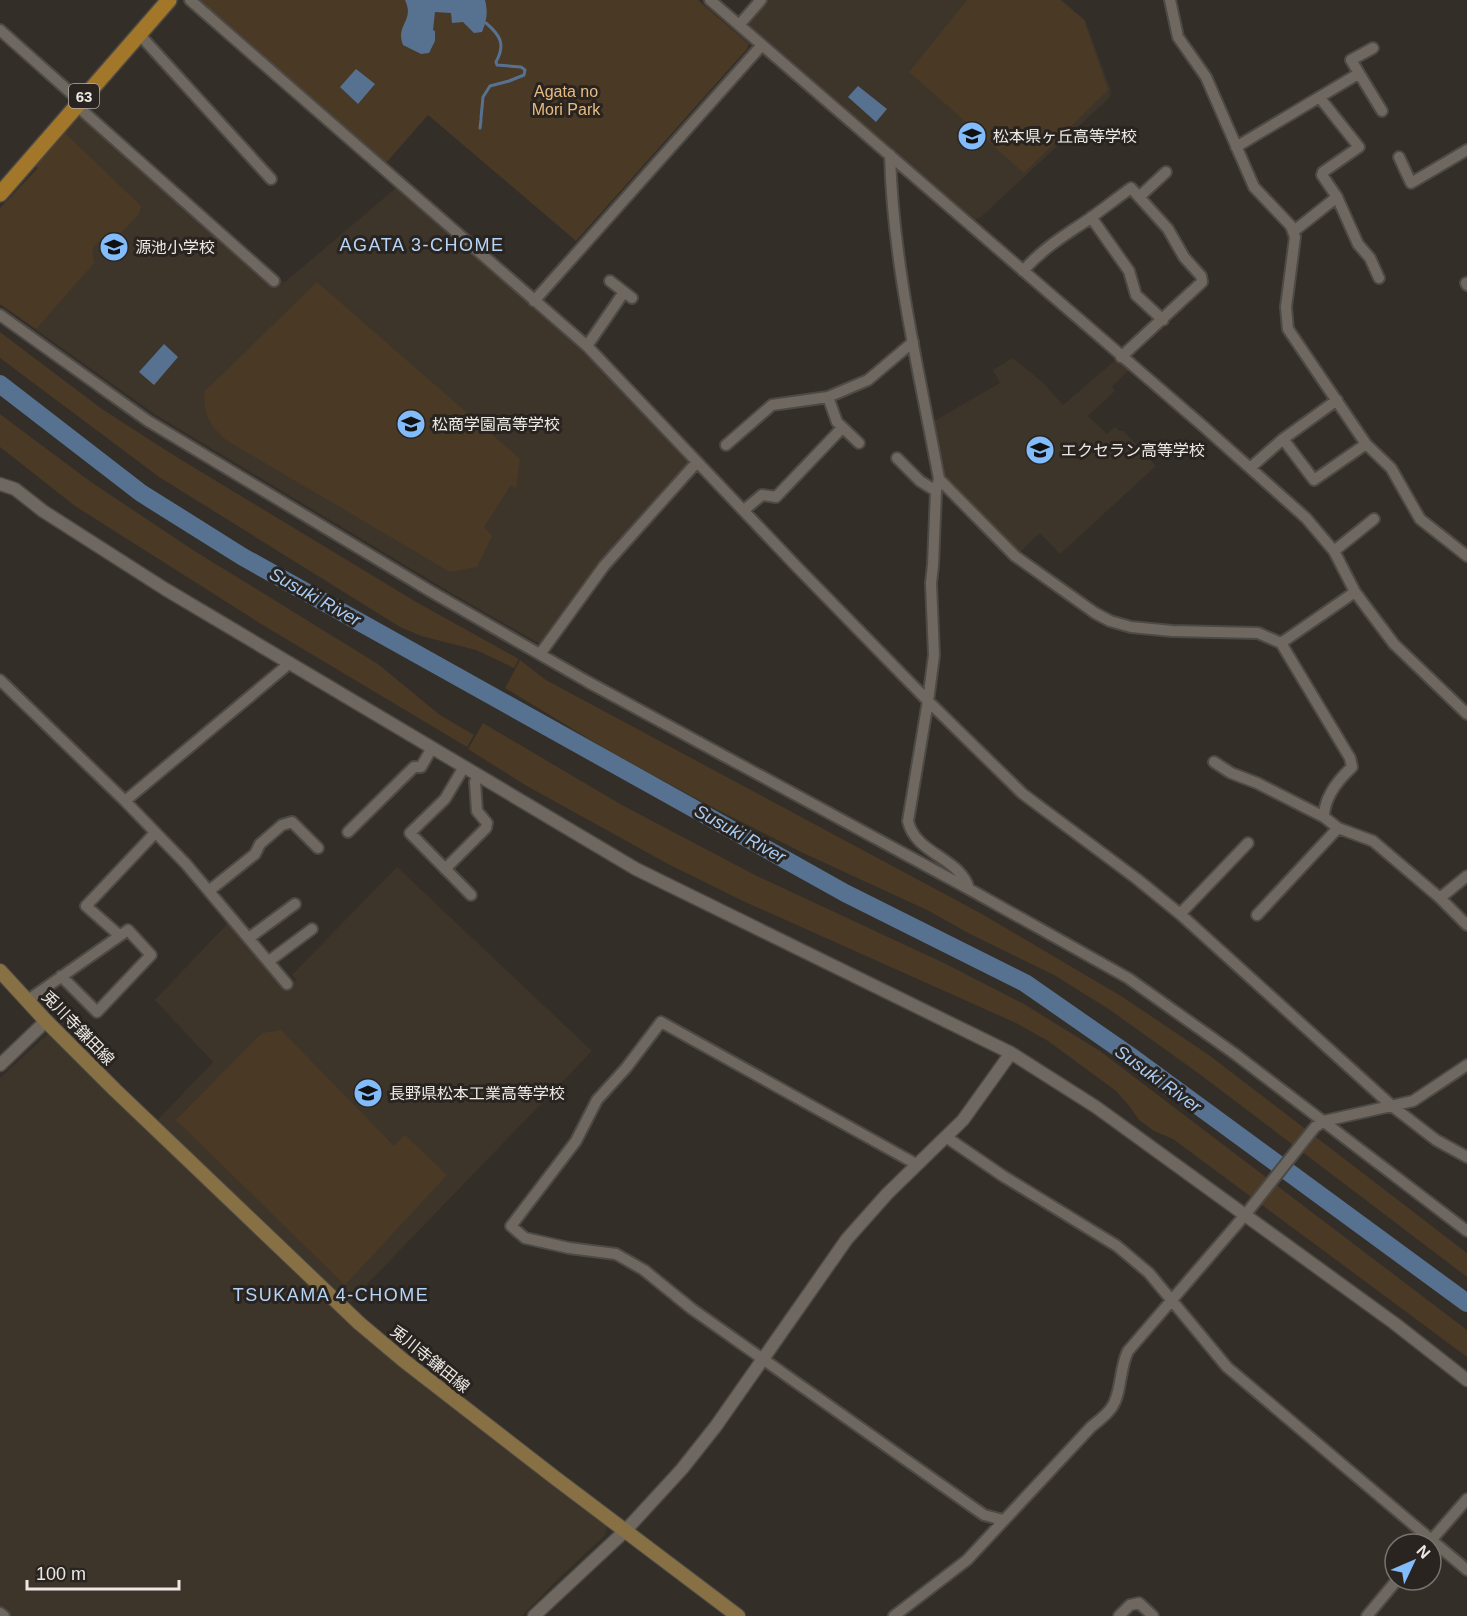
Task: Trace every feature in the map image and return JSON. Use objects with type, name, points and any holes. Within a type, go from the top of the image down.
[{"type":"main road","name":"63","points":[[0,194],[169,0]]},
{"type":"main road","name":"兎川寺鎌田線","points":[[0,971],[46,1021],[123,1097],[359,1323],[448,1395],[738,1616]]},
{"type":"street","points":[[190,0],[587,346],[928,701],[1023,794],[1180,914],[1392,1106],[1436,1140],[1467,1157]]},
{"type":"street","points":[[710,0],[1306,518],[1334,551],[1355,592],[1394,644],[1467,714]]},
{"type":"street","points":[[739,25],[761,0]]},
{"type":"street","points":[[1170,0],[1178,37],[1206,77],[1257,192],[1291,226],[1293,231],[1286,307],[1288,329],[1366,444],[1391,468],[1420,519],[1467,556]]},
{"type":"street","points":[[0,30],[274,281]]},
{"type":"street","points":[[139,34],[271,178]]},
{"type":"street","points":[[534,301],[761,46]]},
{"type":"street","points":[[1373,48],[1351,60],[1382,111]]},
{"type":"street","points":[[1236,147],[1359,74]]},
{"type":"street","points":[[1320,98],[1359,147],[1322,175],[1337,197],[1358,244],[1370,258],[1379,278]]},
{"type":"street","points":[[1399,157],[1411,183],[1467,150]]},
{"type":"street","points":[[890,155],[891,194],[903,300],[914,342],[939,479],[936,491],[933,565],[930,583],[934,655],[908,821],[910,831],[917,840],[966,877],[969,889]]},
{"type":"street","points":[[1139,197],[1166,172]]},
{"type":"street","points":[[1023,271],[1048,246],[1131,188],[1168,229],[1184,257],[1202,279],[1200,285],[1121,357]]},
{"type":"street","points":[[1293,231],[1337,197]]},
{"type":"street","points":[[1091,217],[1129,271],[1136,295],[1163,320]]},
{"type":"street","points":[[587,346],[628,295],[610,280]]},
{"type":"street","points":[[0,315],[148,421],[430,591],[592,685],[969,889],[1128,978],[1225,1047],[1319,1124],[1467,1231]]},
{"type":"street","points":[[726,446],[772,405],[828,397],[868,380],[914,342]]},
{"type":"street","points":[[828,397],[837,422],[859,443]]},
{"type":"street","points":[[1250,468],[1283,439],[1336,400]]},
{"type":"street","points":[[744,510],[762,495],[776,497],[842,428]]},
{"type":"street","points":[[1283,439],[1314,480],[1366,444]]},
{"type":"street","points":[[897,458],[920,481],[936,491]]},
{"type":"street","points":[[540,654],[604,566],[697,462]]},
{"type":"street","points":[[939,479],[1015,556],[1095,613],[1110,621],[1141,628],[1258,633],[1281,643],[1350,758],[1352,767],[1331,792],[1324,808],[1324,817]]},
{"type":"street","points":[[0,484],[15,489],[43,511],[165,589],[636,869],[1011,1053],[1096,1107],[1248,1211],[1467,1380]]},
{"type":"street","points":[[1334,551],[1374,519]]},
{"type":"street","points":[[1281,643],[1355,592]]},
{"type":"street","points":[[125,801],[284,668],[288,662]]},
{"type":"street","points":[[0,680],[125,801],[210,890],[287,984]]},
{"type":"street","points":[[348,832],[414,767],[421,767],[432,748]]},
{"type":"street","points":[[1214,762],[1231,773],[1257,783],[1324,817],[1338,828],[1373,841],[1440,898],[1467,925]]},
{"type":"street","points":[[464,767],[445,799],[410,833],[471,895]]},
{"type":"street","points":[[445,869],[486,828],[487,823],[477,811],[475,782],[478,775]]},
{"type":"street","points":[[210,890],[255,854],[260,844],[282,825],[292,822],[318,848]]},
{"type":"street","points":[[1257,915],[1338,828]]},
{"type":"street","points":[[119,935],[86,906],[155,833]]},
{"type":"street","points":[[1180,914],[1248,843]]},
{"type":"street","points":[[1440,898],[1467,876]]},
{"type":"street","points":[[249,938],[294,904]]},
{"type":"street","points":[[268,962],[312,929]]},
{"type":"street","points":[[28,1000],[61,976],[119,935],[128,930],[151,955],[97,1012],[61,976]]},
{"type":"street","points":[[0,1065],[46,1021]]},
{"type":"street","points":[[916,1164],[661,1022],[626,1068],[597,1100],[576,1141],[512,1226],[525,1238],[569,1248],[616,1254],[644,1270],[692,1309],[984,1515],[1004,1520]]},
{"type":"street","points":[[534,1616],[625,1531],[682,1469],[764,1358],[847,1239],[916,1164],[946,1137],[977,1103],[1011,1053]]},
{"type":"street","points":[[894,1616],[967,1560],[1111,1408],[1117,1396],[1122,1363],[1128,1351],[1319,1124],[1413,1101],[1467,1065]]},
{"type":"street","points":[[946,1137],[1003,1176],[1117,1246],[1149,1273],[1227,1367],[1418,1532]]},
{"type":"street","points":[[1439,1532],[1467,1499]]},
{"type":"street","points":[[1443,1552],[1467,1570]]},
{"type":"street","points":[[1366,1616],[1387,1592]]},
{"type":"street","points":[[1119,1616],[1130,1605],[1139,1603],[1153,1616]]},
{"type":"street","points":[[0,1612],[4,1616]]},
{"type":"shaded area","name":"松本県ヶ丘高等学校","points":[[769,0],[1062,0],[1085,20],[1111,91],[1110,97],[981,217],[972,221],[748,24]]},
{"type":"shaded area","name":"松商学園高等学校","points":[[78,118],[81,118],[272,287],[278,280],[285,282],[396,188],[589,357],[691,462],[540,644],[156,415],[0,304],[0,208],[38,168],[36,166]]},
{"type":"shaded area","name":"エクセラン高等学校","points":[[1013,358],[1042,382],[1063,405],[1118,358],[1130,369],[1112,386],[1115,391],[1088,416],[1107,434],[1115,427],[1123,431],[1156,466],[1060,554],[1040,533],[1017,555],[945,481],[934,421],[1000,383],[993,370]]},
{"type":"shaded area","name":"長野県松本工業高等学校","points":[[397,867],[592,1051],[346,1306],[155,1123],[213,1062],[155,1000],[229,922],[279,979],[277,981],[285,990],[296,980],[292,975]]},
{"type":"shaded area","points":[[50,1032],[228,1206],[607,1524],[605,1535],[522,1616],[9,1616],[0,1608],[0,1078]]},
{"type":"green space","name":"Agata no Mori Park","points":[[198,0],[698,0],[749,44],[576,241],[428,115],[386,163]]},
{"type":"green space","points":[[967,0],[1060,0],[1084,20],[1108,90],[1024,173],[909,72]]},
{"type":"green space","points":[[65,133],[141,206],[139,214],[114,240],[103,239],[94,246],[95,262],[36,329],[0,304],[0,208],[38,168],[36,166]]},
{"type":"green space","points":[[317,282],[520,459],[516,489],[511,485],[484,527],[492,536],[477,567],[450,572],[226,440],[209,419],[204,392]]},
{"type":"green space","points":[[0,332],[102,409],[175,456],[418,603],[519,659],[514,668],[476,650],[421,636],[400,627],[159,477],[0,358]]},
{"type":"green space","points":[[0,414],[91,482],[193,550],[378,664],[440,715],[474,735],[467,747],[266,627],[75,506],[0,447]]},
{"type":"green space","points":[[520,660],[546,680],[982,914],[1121,996],[1209,1055],[1467,1253],[1467,1277],[1198,1073],[1110,1010],[1054,975],[929,911],[801,852],[708,805],[612,753],[505,688]]},
{"type":"green space","points":[[483,723],[622,805],[755,875],[946,964],[1024,1004],[1100,1051],[1467,1330],[1467,1357],[1173,1139],[1154,1131],[1139,1120],[1116,1091],[1048,1041],[1016,1023],[743,901],[668,864],[525,785],[468,749]]},
{"type":"green space","points":[[281,1030],[394,1146],[405,1135],[447,1175],[345,1285],[176,1120],[262,1033]]},
{"type":"water","points":[[405,0],[485,0],[487,12],[485,24],[482,32],[474,33],[463,22],[452,23],[451,13],[435,12],[433,30],[435,41],[429,53],[421,54],[402,43],[402,30],[408,11]]},
{"type":"water","points":[[356,69],[375,84],[358,104],[340,87]]},
{"type":"water","points":[[858,86],[887,109],[876,122],[848,97]]},
{"type":"water","points":[[164,344],[178,357],[154,385],[139,372]]},
{"type":"waterway","points":[[481,118],[483,97],[490,86],[524,75],[525,70],[521,67],[497,65],[501,50],[500,40],[486,23]]},
{"type":"waterway","points":[[480,128],[481,120]]},
{"type":"waterway","name":"Susuki River","points":[[0,384],[141,493],[243,557],[845,893],[1025,983],[1133,1058],[1467,1303]]},
{"type":"place","name":"松本県ヶ丘高等学校","points":[[972,136]]},
{"type":"place","name":"源池小学校","points":[[114,247]]},
{"type":"place","name":"松商学園高等学校","points":[[411,424]]},
{"type":"place","name":"エクセラン高等学校","points":[[1040,450]]},
{"type":"place","name":"長野県松本工業高等学校","points":[[368,1093]]},
{"type":"district","name":"AGATA 3-CHOME","points":[[422,245]]},
{"type":"district","name":"TSUKAMA 4-CHOME","points":[[331,1295]]}]
